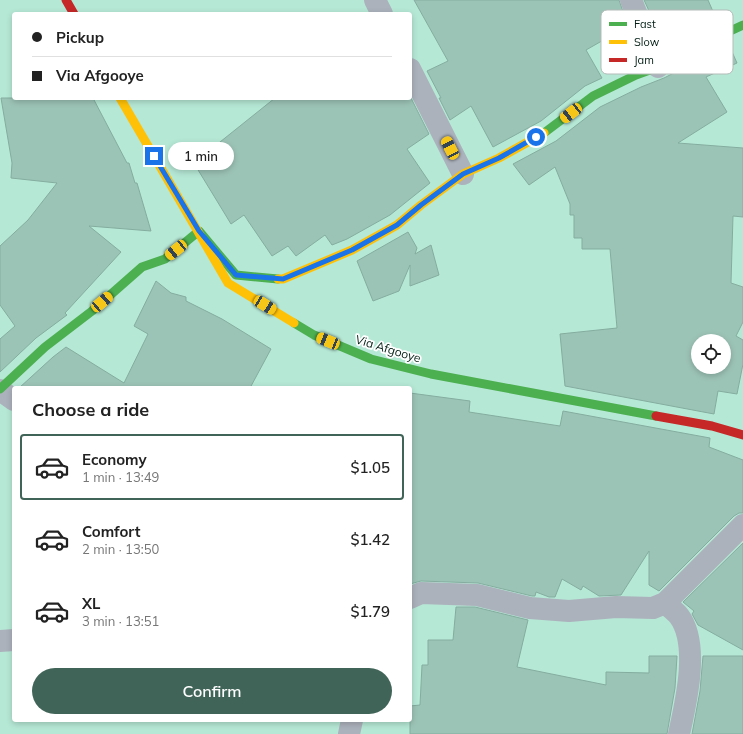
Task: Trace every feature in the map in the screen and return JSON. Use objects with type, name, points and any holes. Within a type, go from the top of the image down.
[{"type":"street","points":[[66,0],[73,12]]},
{"type":"street","points":[[375,0],[381,12]]},
{"type":"street","points":[[631,0],[635,10]]},
{"type":"street","points":[[733,30],[743,25]]},
{"type":"street","points":[[412,73],[463,174]]},
{"type":"street","points":[[12,399],[0,390],[45,347],[92,311],[142,267],[165,259],[199,231],[236,275],[283,279],[352,250],[397,225],[463,174],[499,158],[548,131],[593,96],[638,74]]},
{"type":"street","name":"Via Afgooye","points":[[121,100],[228,283],[314,335],[372,359],[431,374],[712,426],[743,435]]},
{"type":"street","points":[[412,597],[420,593],[477,595],[530,608],[569,611],[616,607],[653,608],[665,603],[743,525]]},
{"type":"street","points":[[665,603],[679,616],[685,628],[690,651],[688,692],[679,734]]},
{"type":"street","points":[[0,641],[12,640]]},
{"type":"street","points":[[349,734],[352,722]]},
{"type":"building","points":[[414,0],[619,0],[622,10],[601,10],[601,41],[586,50],[602,78],[585,86],[541,121],[493,147],[471,106],[450,120],[439,98],[441,98],[427,71],[448,61]]},
{"type":"building","points":[[644,0],[708,0],[712,10],[649,10]]},
{"type":"building","points":[[733,54],[737,63],[733,65]]},
{"type":"building","points":[[672,74],[713,74],[706,77],[727,112],[678,143],[743,148],[743,217],[733,216],[731,283],[743,287],[743,322],[736,336],[743,340],[743,364],[737,394],[718,391],[714,414],[565,386],[560,334],[617,328],[610,249],[582,249],[582,238],[574,238],[574,215],[570,215],[570,204],[555,167],[529,185],[513,164],[556,141],[600,107]]},
{"type":"building","points":[[1,98],[12,98],[12,100],[94,100],[127,163],[129,163],[135,183],[137,183],[151,231],[89,226],[121,252],[65,313],[67,315],[36,338],[0,372],[0,339],[15,326],[0,305],[0,246],[28,220],[57,183],[11,178],[12,163]]},
{"type":"building","points":[[272,100],[412,100],[429,134],[407,149],[430,183],[390,215],[347,239],[332,245],[325,235],[296,256],[288,246],[272,256],[244,215],[231,224],[192,160],[215,146]]},
{"type":"building","points":[[408,232],[417,248],[415,254],[431,245],[439,275],[410,286],[410,265],[399,291],[373,301],[357,261]]},
{"type":"building","points":[[156,281],[171,293],[186,297],[186,301],[222,319],[271,349],[251,386],[21,386],[66,347],[124,383],[148,334],[134,326]]},
{"type":"building","points":[[412,393],[470,401],[469,412],[560,426],[563,411],[710,438],[709,447],[743,460],[743,513],[739,513],[734,516],[659,591],[649,585],[649,551],[621,595],[599,596],[583,586],[581,590],[562,579],[555,597],[549,597],[536,592],[535,596],[532,596],[478,583],[421,581],[412,583]]},
{"type":"building","points":[[743,543],[743,650],[698,625],[692,614],[694,611],[683,602]]},
{"type":"building","points":[[456,607],[475,607],[528,620],[517,667],[606,685],[606,672],[649,673],[649,656],[677,656],[675,688],[667,734],[410,734],[412,706],[420,705],[422,665],[428,665],[428,640],[453,640]]},
{"type":"building","points":[[703,656],[743,656],[743,734],[692,734],[700,691]]},
{"type":"traffic: fast","points":[[733,30],[743,25]]},
{"type":"traffic: fast","points":[[544,133],[593,96],[639,74]]},
{"type":"traffic: fast","points":[[0,389],[45,347],[92,311],[142,267],[165,259],[199,231],[236,275],[278,279]]},
{"type":"traffic: fast","points":[[294,323],[314,335],[371,359],[431,374],[656,416]]},
{"type":"traffic: slow","points":[[121,100],[228,283],[294,323]]},
{"type":"traffic: slow","points":[[278,279],[283,279],[352,250],[397,225],[463,174],[499,158],[544,133]]},
{"type":"traffic: jam","points":[[66,0],[73,12]]},
{"type":"traffic: jam","points":[[656,416],[712,426],[743,435]]},
{"type":"route","points":[[154,156],[199,231],[236,275],[283,279],[352,250],[397,225],[463,174],[499,158],[536,137]]}]
